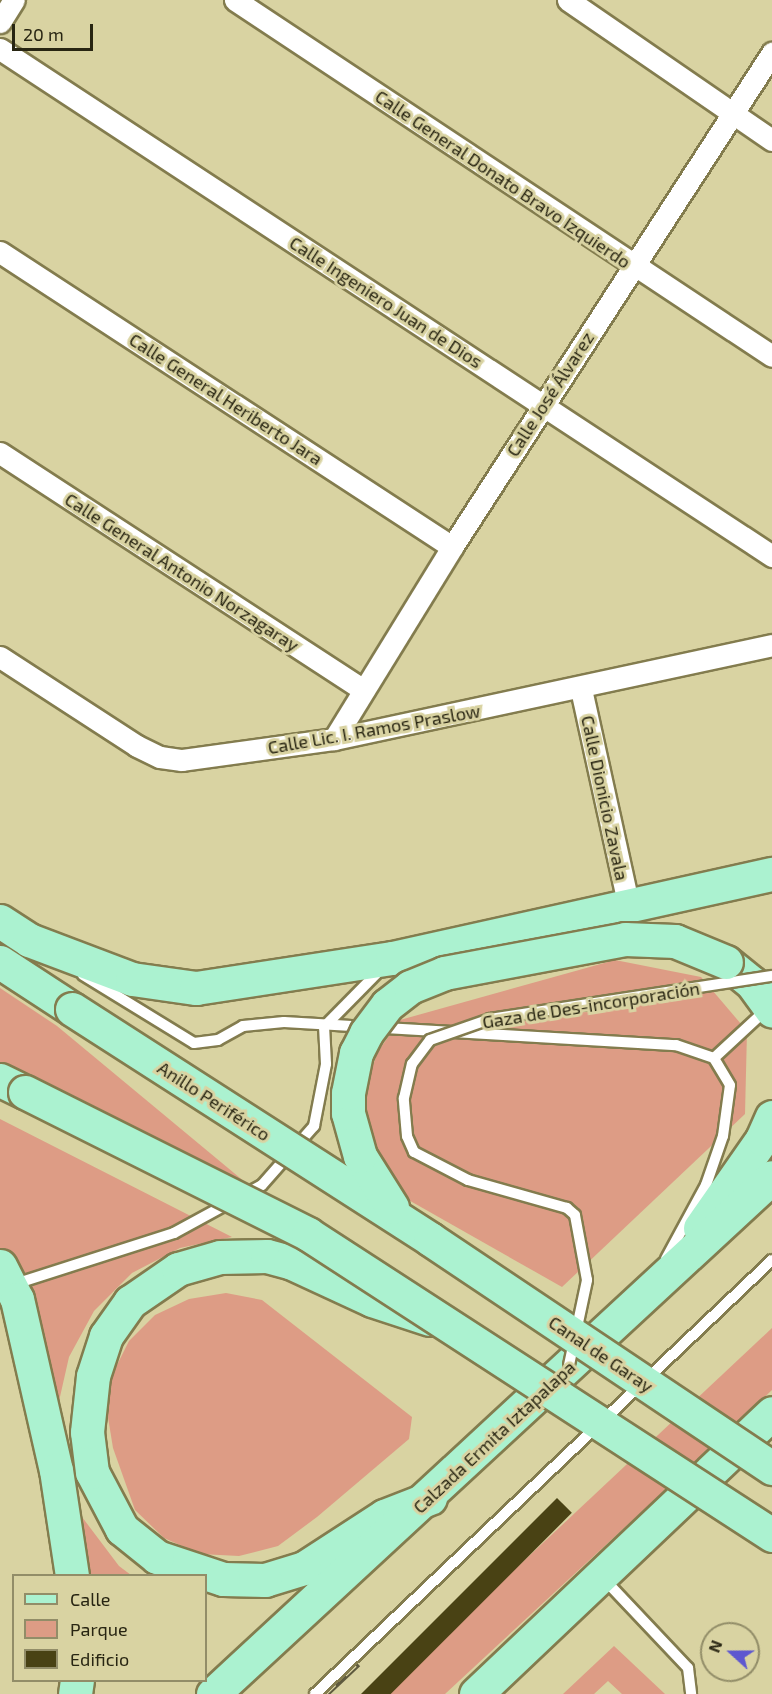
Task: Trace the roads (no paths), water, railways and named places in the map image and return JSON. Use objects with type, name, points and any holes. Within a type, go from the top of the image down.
[{"type":"main road","points":[[0,921],[29,940],[132,979],[196,988],[392,958],[772,874]]},
{"type":"main road","points":[[430,1239],[395,1211],[369,1176],[348,1113],[348,1093],[357,1053],[366,1033],[396,997],[444,973],[625,939],[675,941],[726,962],[771,998]]},
{"type":"main road","name":"Anillo Periférico","points":[[0,962],[430,1239]]},
{"type":"main road","points":[[13,1086],[308,1234],[772,1535]]},
{"type":"main road","points":[[686,1257],[715,1203],[749,1158],[772,1117]]},
{"type":"main road","name":"Calzada Ermita Iztapalapa","points":[[213,1694],[430,1498],[569,1365],[772,1177]]},
{"type":"main road","name":"Canal de Garay","points":[[430,1239],[772,1468]]},
{"type":"main road","points":[[204,1574],[177,1567],[137,1545],[122,1529],[99,1491],[87,1432],[93,1376],[106,1336],[130,1302],[161,1277],[220,1257],[267,1256],[290,1262],[372,1300],[445,1323]]},
{"type":"main road","points":[[3,1273],[17,1299],[56,1470],[72,1574]]},
{"type":"main road","points":[[476,1694],[772,1413]]},
{"type":"main road","points":[[207,1575],[247,1581],[283,1576],[314,1562],[384,1516],[430,1498]]},
{"type":"main road","points":[[505,1694],[535,1640]]},
{"type":"street","points":[[0,22],[14,0]]},
{"type":"street","name":"Calle General Donato Bravo Izquierdo","points":[[235,0],[632,266],[772,356]]},
{"type":"street","points":[[568,0],[772,140]]},
{"type":"street","name":"Calle Ingeniero Juan de Dios","points":[[0,49],[772,556]]},
{"type":"street","name":"Calle José Álvarez","points":[[334,739],[452,547],[772,53]]},
{"type":"street","name":"Calle General Heriberto Jara","points":[[0,252],[452,547]]},
{"type":"street","name":"Calle General Antonio Norzagaray","points":[[0,453],[364,690]]},
{"type":"street","name":"Calle Lic. I. Ramos Praslow","points":[[0,657],[160,757],[182,760],[334,739],[581,689],[772,645]]},
{"type":"street","name":"Calle Dionicio Zavala","points":[[581,689],[629,907]]},
{"type":"lane","points":[[29,940],[194,1042],[218,1040],[243,1026],[284,1022],[324,1027],[676,1045],[714,1058],[730,1085],[723,1136],[706,1185],[650,1289]]},
{"type":"lane","points":[[3,1273],[174,1233],[261,1185],[314,1126],[326,1064],[324,1027],[392,958]]},
{"type":"lane","points":[[714,1058],[771,998]]},
{"type":"lane","name":"Gaza de Des-incorporación","points":[[569,1365],[587,1280],[575,1215],[567,1208],[468,1180],[414,1152],[407,1136],[404,1098],[412,1064],[430,1040],[490,1019],[771,998]]},
{"type":"lane","points":[[315,1694],[772,1260]]},
{"type":"lane","points":[[601,1576],[688,1668],[691,1694]]},
{"type":"railway","points":[[325,1694],[358,1663]]}]
